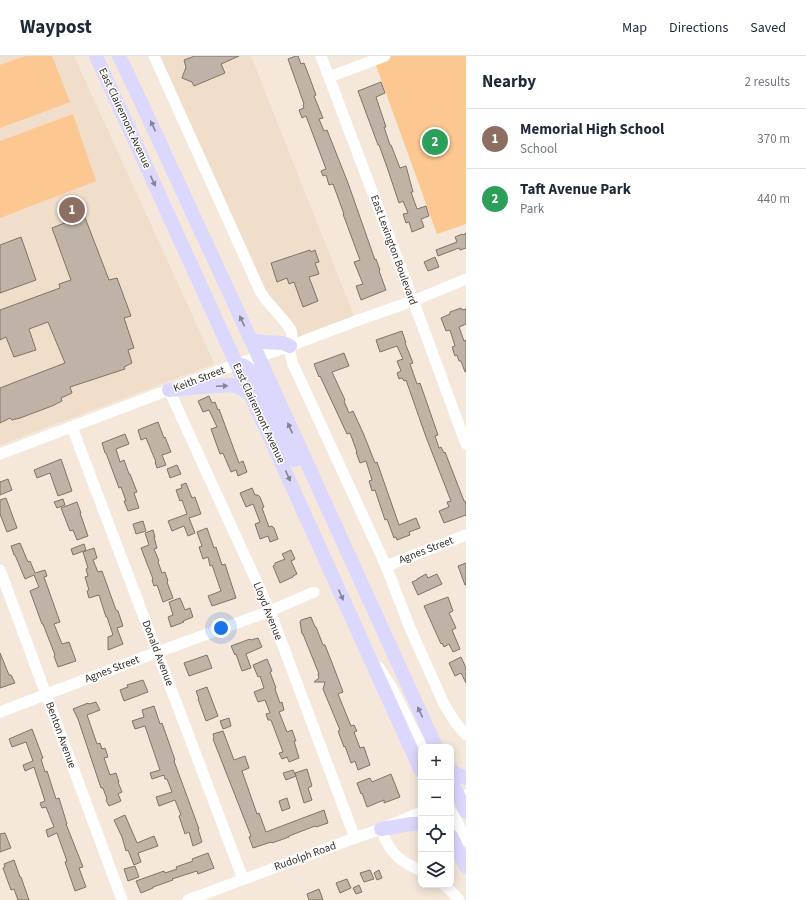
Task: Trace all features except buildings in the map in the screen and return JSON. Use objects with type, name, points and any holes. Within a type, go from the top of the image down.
[{"type":"main road","name":"East Clairemont Avenue","points":[[96,56],[418,764]]},
{"type":"main road","points":[[110,56],[122,79],[142,102]]},
{"type":"main road","name":"East Clairemont Avenue","points":[[119,56],[142,102],[435,744]]},
{"type":"main road","points":[[182,244],[200,268],[240,351],[258,356]]},
{"type":"main road","points":[[251,340],[283,343],[290,346]]},
{"type":"main road","points":[[237,364],[250,370],[290,450],[349,577],[371,606]]},
{"type":"main road","points":[[169,390],[231,385],[239,387],[251,396]]},
{"type":"main road","points":[[454,772],[466,778]]},
{"type":"main road","points":[[457,797],[466,812]]},
{"type":"main road","points":[[381,829],[418,824]]},
{"type":"main road","points":[[456,840],[466,867]]},
{"type":"street","points":[[154,56],[261,293],[291,330],[290,352],[292,362],[386,566],[410,628],[444,704],[454,722],[466,735]]},
{"type":"street","name":"East Lexington Boulevard","points":[[321,56],[466,444]]},
{"type":"street","points":[[329,76],[385,56]]},
{"type":"street","name":"Keith Street","points":[[0,454],[258,356],[290,346],[413,301],[466,279]]},
{"type":"street","name":"Lloyd Avenue","points":[[169,390],[270,611],[355,838]]},
{"type":"street","name":"Donald Avenue","points":[[72,427],[243,879]]},
{"type":"street","name":"Agnes Street","points":[[386,566],[466,535]]},
{"type":"street","name":"Benton Avenue","points":[[0,570],[122,900]]},
{"type":"street","name":"Agnes Street","points":[[0,712],[270,611],[314,592]]},
{"type":"street","points":[[364,646],[392,688],[420,744]]},
{"type":"street","name":"Rudolph Road","points":[[188,900],[381,829],[418,813]]},
{"type":"street","points":[[454,816],[456,840]]},
{"type":"street","points":[[381,829],[389,846],[396,856],[400,860],[418,869]]},
{"type":"street","points":[[448,888],[459,900]]},
{"type":"shaded area","points":[[0,56],[74,56],[214,363],[0,445]]},
{"type":"shaded area","points":[[25,56],[52,56],[70,102],[0,128],[0,65]]},
{"type":"shaded area","points":[[154,56],[251,56],[356,321],[290,346],[292,335],[267,301]]},
{"type":"shaded area","points":[[385,56],[466,56],[466,224],[437,234],[374,60]]},
{"type":"shaded area","points":[[73,114],[96,181],[0,218],[0,141]]},
{"type":"place","name":"Taft Avenue Park","points":[[435,142]]},
{"type":"place","name":"Memorial High School","points":[[72,210]]}]
